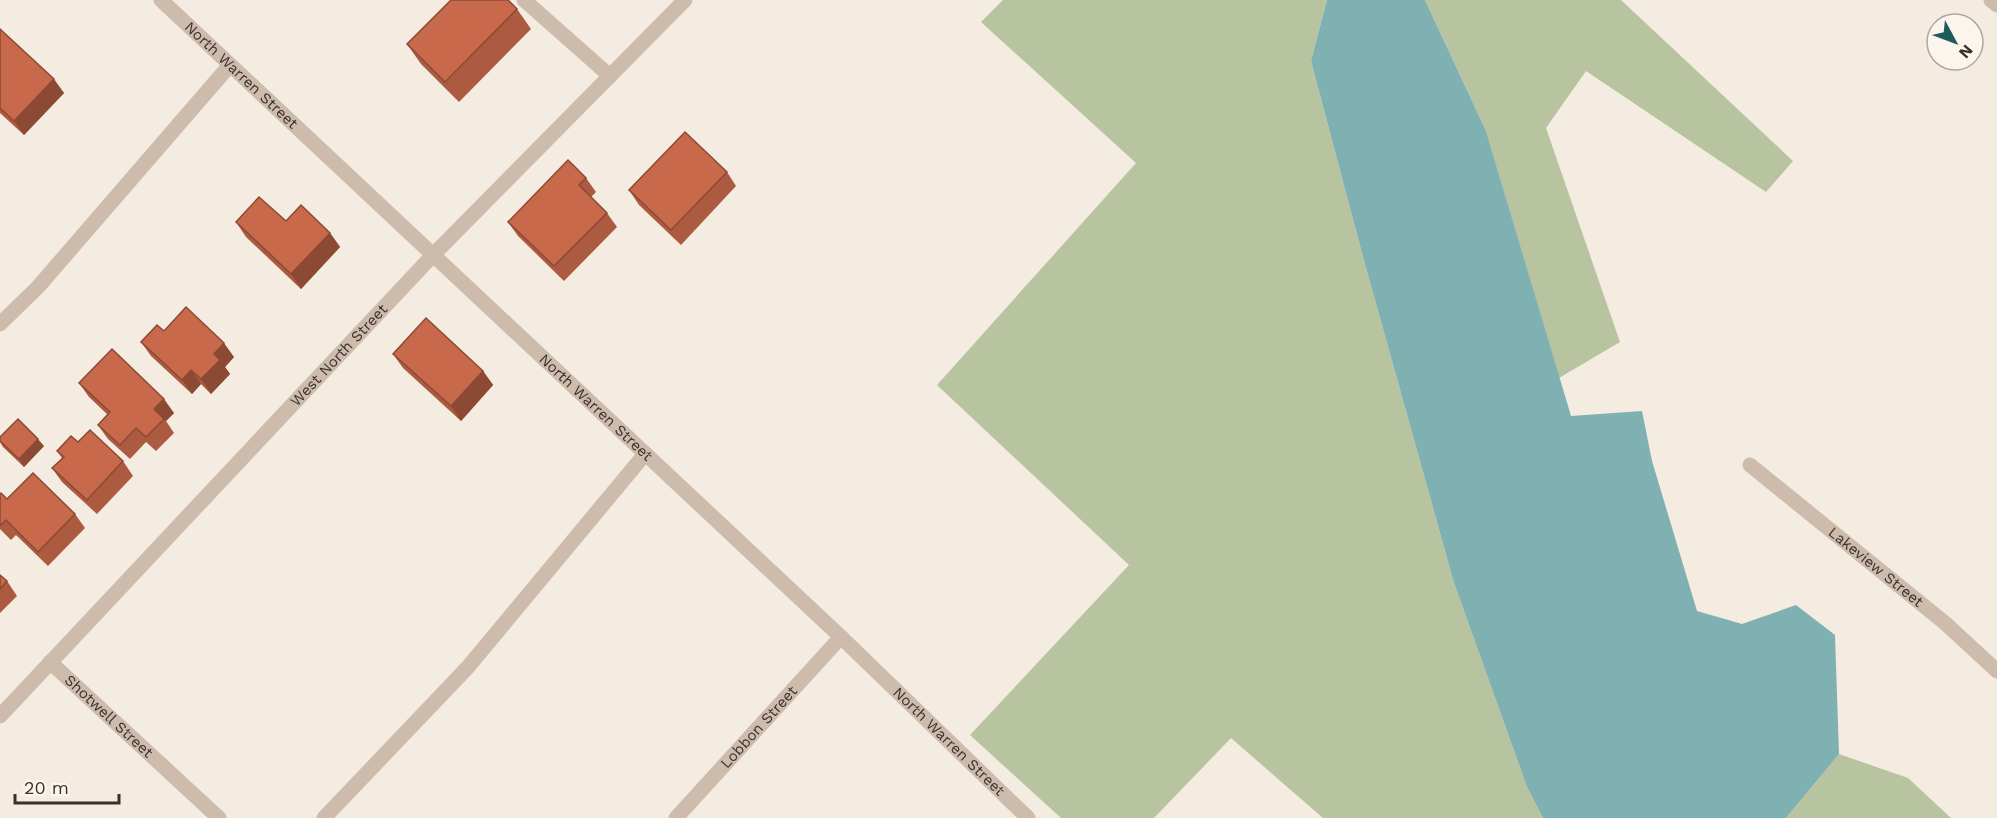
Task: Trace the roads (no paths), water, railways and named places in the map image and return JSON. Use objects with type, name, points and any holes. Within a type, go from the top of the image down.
[{"type":"street","name":"North Warren Street","points":[[161,0],[841,637],[1028,818]]},
{"type":"street","points":[[525,0],[610,76]]},
{"type":"street","name":"West North Street","points":[[0,716],[433,255],[685,0]]},
{"type":"street","points":[[1992,0],[1997,5]]},
{"type":"street","points":[[0,324],[38,287],[230,65]]},
{"type":"street","points":[[324,818],[468,667],[645,454]]},
{"type":"street","name":"Lakeview Street","points":[[1750,465],[1945,623],[1997,672]]},
{"type":"street","name":"Lobbon Street","points":[[676,818],[841,637]]},
{"type":"street","name":"Shotwell Street","points":[[50,662],[219,818]]},
{"type":"water","points":[[1327,0],[1425,0],[1486,131],[1571,416],[1642,411],[1652,461],[1697,611],[1742,624],[1796,605],[1835,635],[1839,754],[1786,818],[1543,818],[1527,787],[1454,583],[1311,61]]}]
